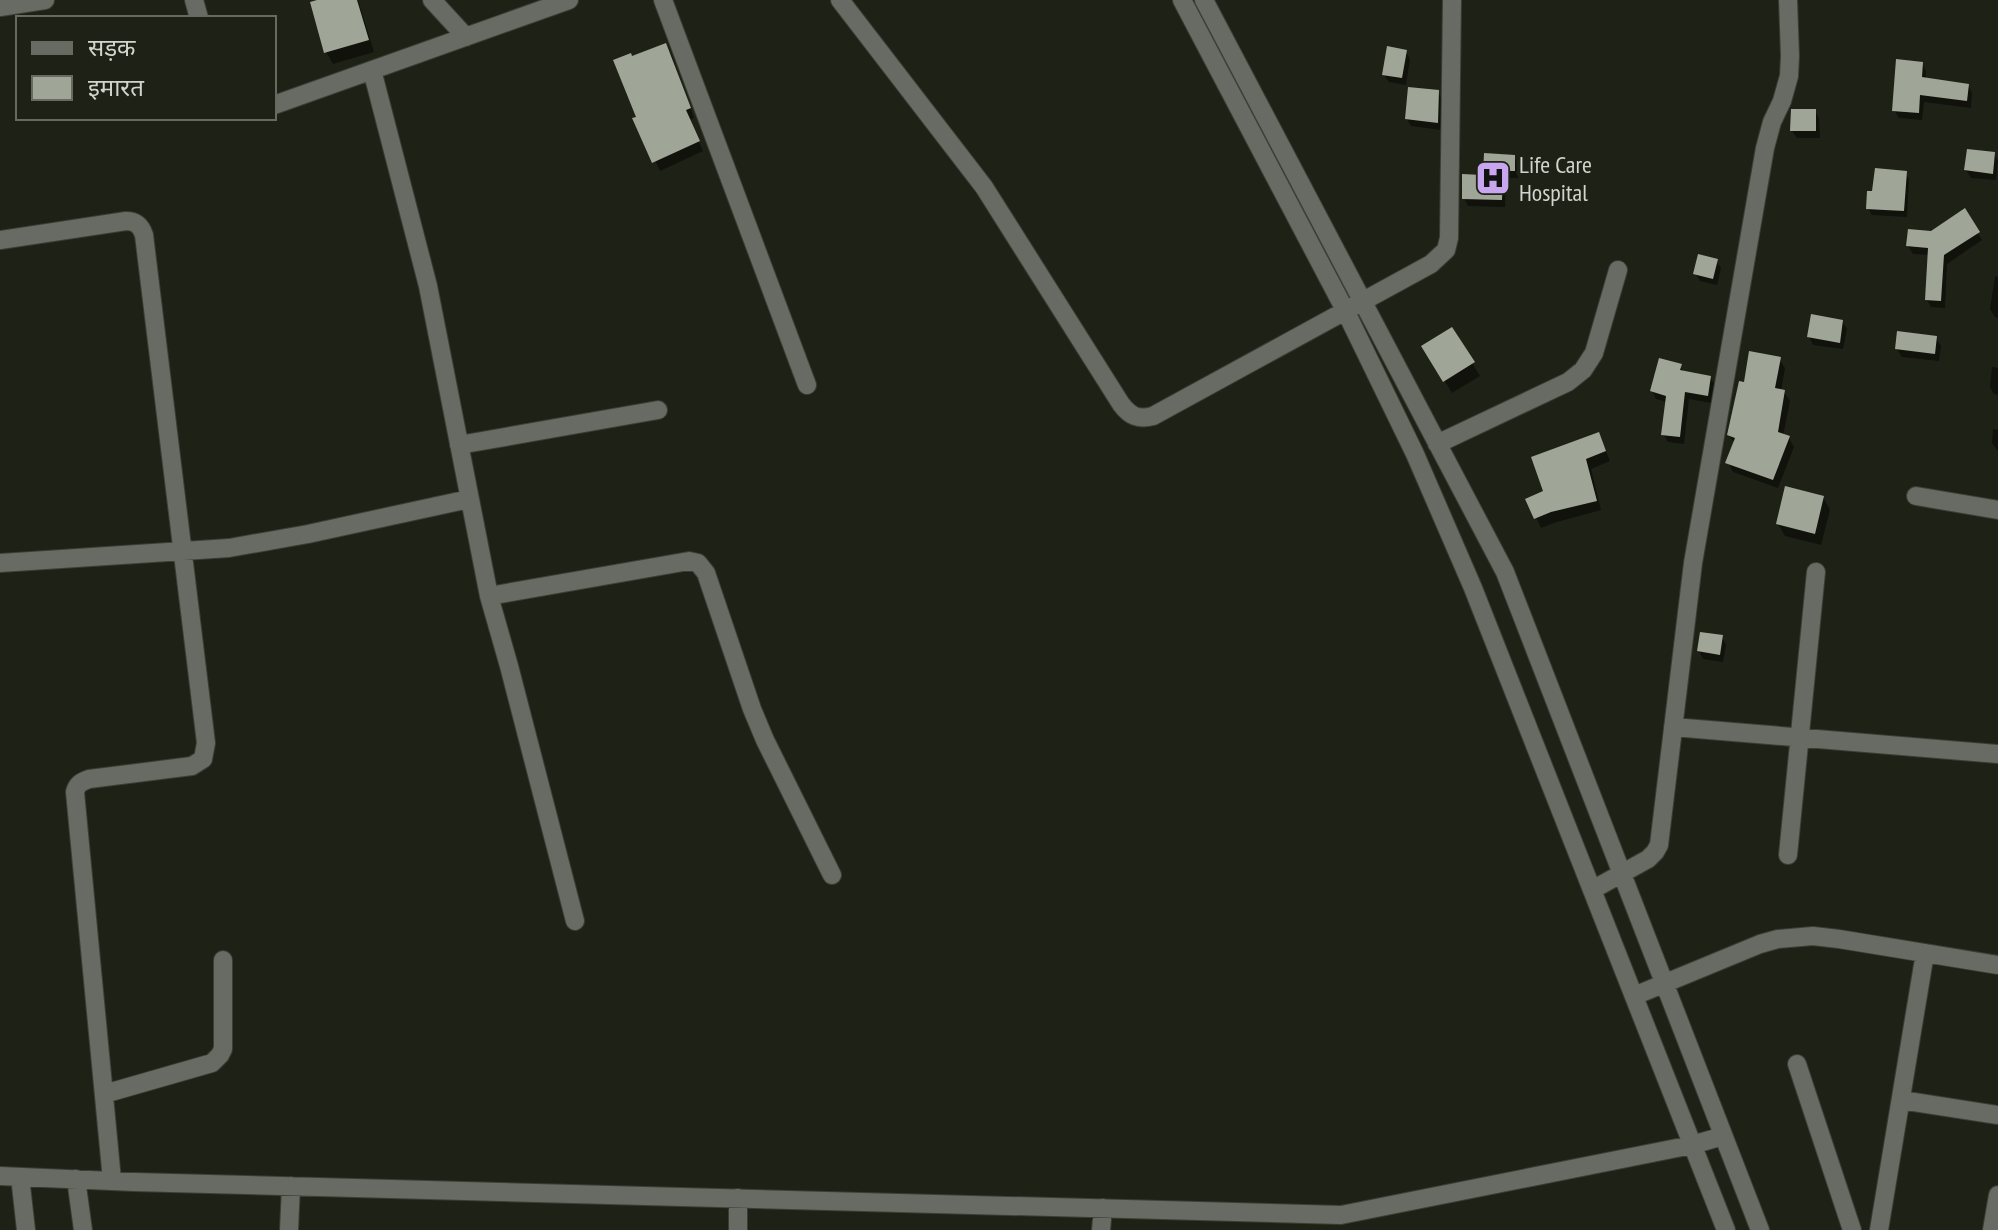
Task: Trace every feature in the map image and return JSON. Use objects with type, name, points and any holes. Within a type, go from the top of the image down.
[{"type":"street","points":[[0,7],[45,0]]},
{"type":"street","points":[[432,0],[466,37]]},
{"type":"street","points":[[276,104],[569,0]]},
{"type":"street","points":[[663,0],[807,385]]},
{"type":"street","points":[[840,0],[984,187],[1127,413],[1144,419],[1431,264],[1446,250],[1449,238],[1452,0]]},
{"type":"street","points":[[1182,0],[1354,306],[1437,444],[1505,572],[1760,1230]]},
{"type":"street","points":[[1204,0],[1354,306],[1473,588],[1726,1230]]},
{"type":"street","points":[[1592,890],[1648,859],[1659,845],[1693,563],[1765,148],[1789,76],[1788,0]]},
{"type":"street","points":[[372,70],[420,250],[489,596],[575,921]]},
{"type":"street","points":[[0,240],[126,221],[132,221],[142,229],[206,743],[203,759],[192,766],[89,779],[82,781],[75,792],[112,1180]]},
{"type":"street","points":[[1437,444],[1568,382],[1583,370],[1594,353],[1618,270]]},
{"type":"street","points":[[459,445],[658,410]]},
{"type":"street","points":[[1916,496],[1998,510]]},
{"type":"street","points":[[0,563],[229,548],[469,499]]},
{"type":"street","points":[[489,596],[689,561],[698,563],[706,573],[765,740],[832,875]]},
{"type":"street","points":[[1788,855],[1816,572]]},
{"type":"street","points":[[1673,727],[1998,754]]},
{"type":"street","points":[[1634,996],[1760,944],[1794,937],[1839,939],[1998,965]]},
{"type":"street","points":[[1879,1230],[1925,953]]},
{"type":"street","points":[[104,1094],[212,1063],[220,1055],[223,1049],[223,960]]},
{"type":"street","points":[[1797,1064],[1852,1230]]},
{"type":"street","points":[[1901,1100],[1998,1115]]},
{"type":"street","points":[[0,1176],[1173,1210],[1307,1222],[1692,1145],[1723,1136]]},
{"type":"street","points":[[20,1177],[26,1230]]},
{"type":"street","points":[[76,1179],[83,1230]]},
{"type":"street","points":[[289,1230],[291,1186]]},
{"type":"street","points":[[1992,1230],[1998,1195]]},
{"type":"street","points":[[738,1198],[738,1230]]},
{"type":"street","points":[[1101,1230],[1103,1208]]},
{"type":"street","points":[[1173,1210],[1176,1230]]},
{"type":"building","points":[[357,0],[369,40],[324,53],[310,2]]},
{"type":"building","points":[[666,43],[691,108],[686,110],[700,141],[652,163],[632,118],[636,117],[613,60]]},
{"type":"building","points":[[1387,46],[1407,50],[1402,78],[1382,75]]},
{"type":"building","points":[[1896,59],[1923,62],[1922,77],[1969,84],[1967,101],[1920,95],[1919,113],[1892,111]]},
{"type":"building","points":[[1408,87],[1439,90],[1438,123],[1405,119]]},
{"type":"building","points":[[1791,109],[1816,109],[1816,131],[1790,131]]},
{"type":"building","points":[[1967,149],[1995,152],[1993,174],[1964,170]]},
{"type":"building","points":[[1484,153],[1515,155],[1515,171],[1503,171],[1502,200],[1462,199],[1462,174],[1483,175]]},
{"type":"building","points":[[1875,168],[1907,171],[1904,211],[1866,209],[1867,191],[1872,191]]},
{"type":"building","points":[[1965,208],[1980,232],[1944,255],[1941,301],[1925,300],[1928,248],[1906,246],[1908,229],[1931,231]]},
{"type":"building","points":[[1698,254],[1718,259],[1713,279],[1693,274]]},
{"type":"building","points":[[1811,314],[1843,320],[1840,343],[1807,337]]},
{"type":"building","points":[[1452,327],[1475,362],[1443,382],[1421,346]]},
{"type":"building","points":[[1897,331],[1937,336],[1935,354],[1895,349]]},
{"type":"building","points":[[1749,351],[1781,357],[1775,388],[1785,390],[1778,432],[1790,436],[1773,480],[1725,463],[1735,438],[1727,435],[1739,381],[1744,382]]},
{"type":"building","points":[[1659,358],[1682,364],[1680,370],[1711,376],[1708,396],[1685,392],[1680,437],[1661,435],[1666,396],[1650,391]]},
{"type":"building","points":[[1599,432],[1606,451],[1586,459],[1597,501],[1534,519],[1525,499],[1543,491],[1531,457]]},
{"type":"building","points":[[1785,486],[1824,496],[1815,534],[1776,524]]},
{"type":"building","points":[[1700,632],[1723,635],[1720,655],[1697,651]]},
{"type":"place","name":"Life Care Hospital","points":[[1493,178]]}]
